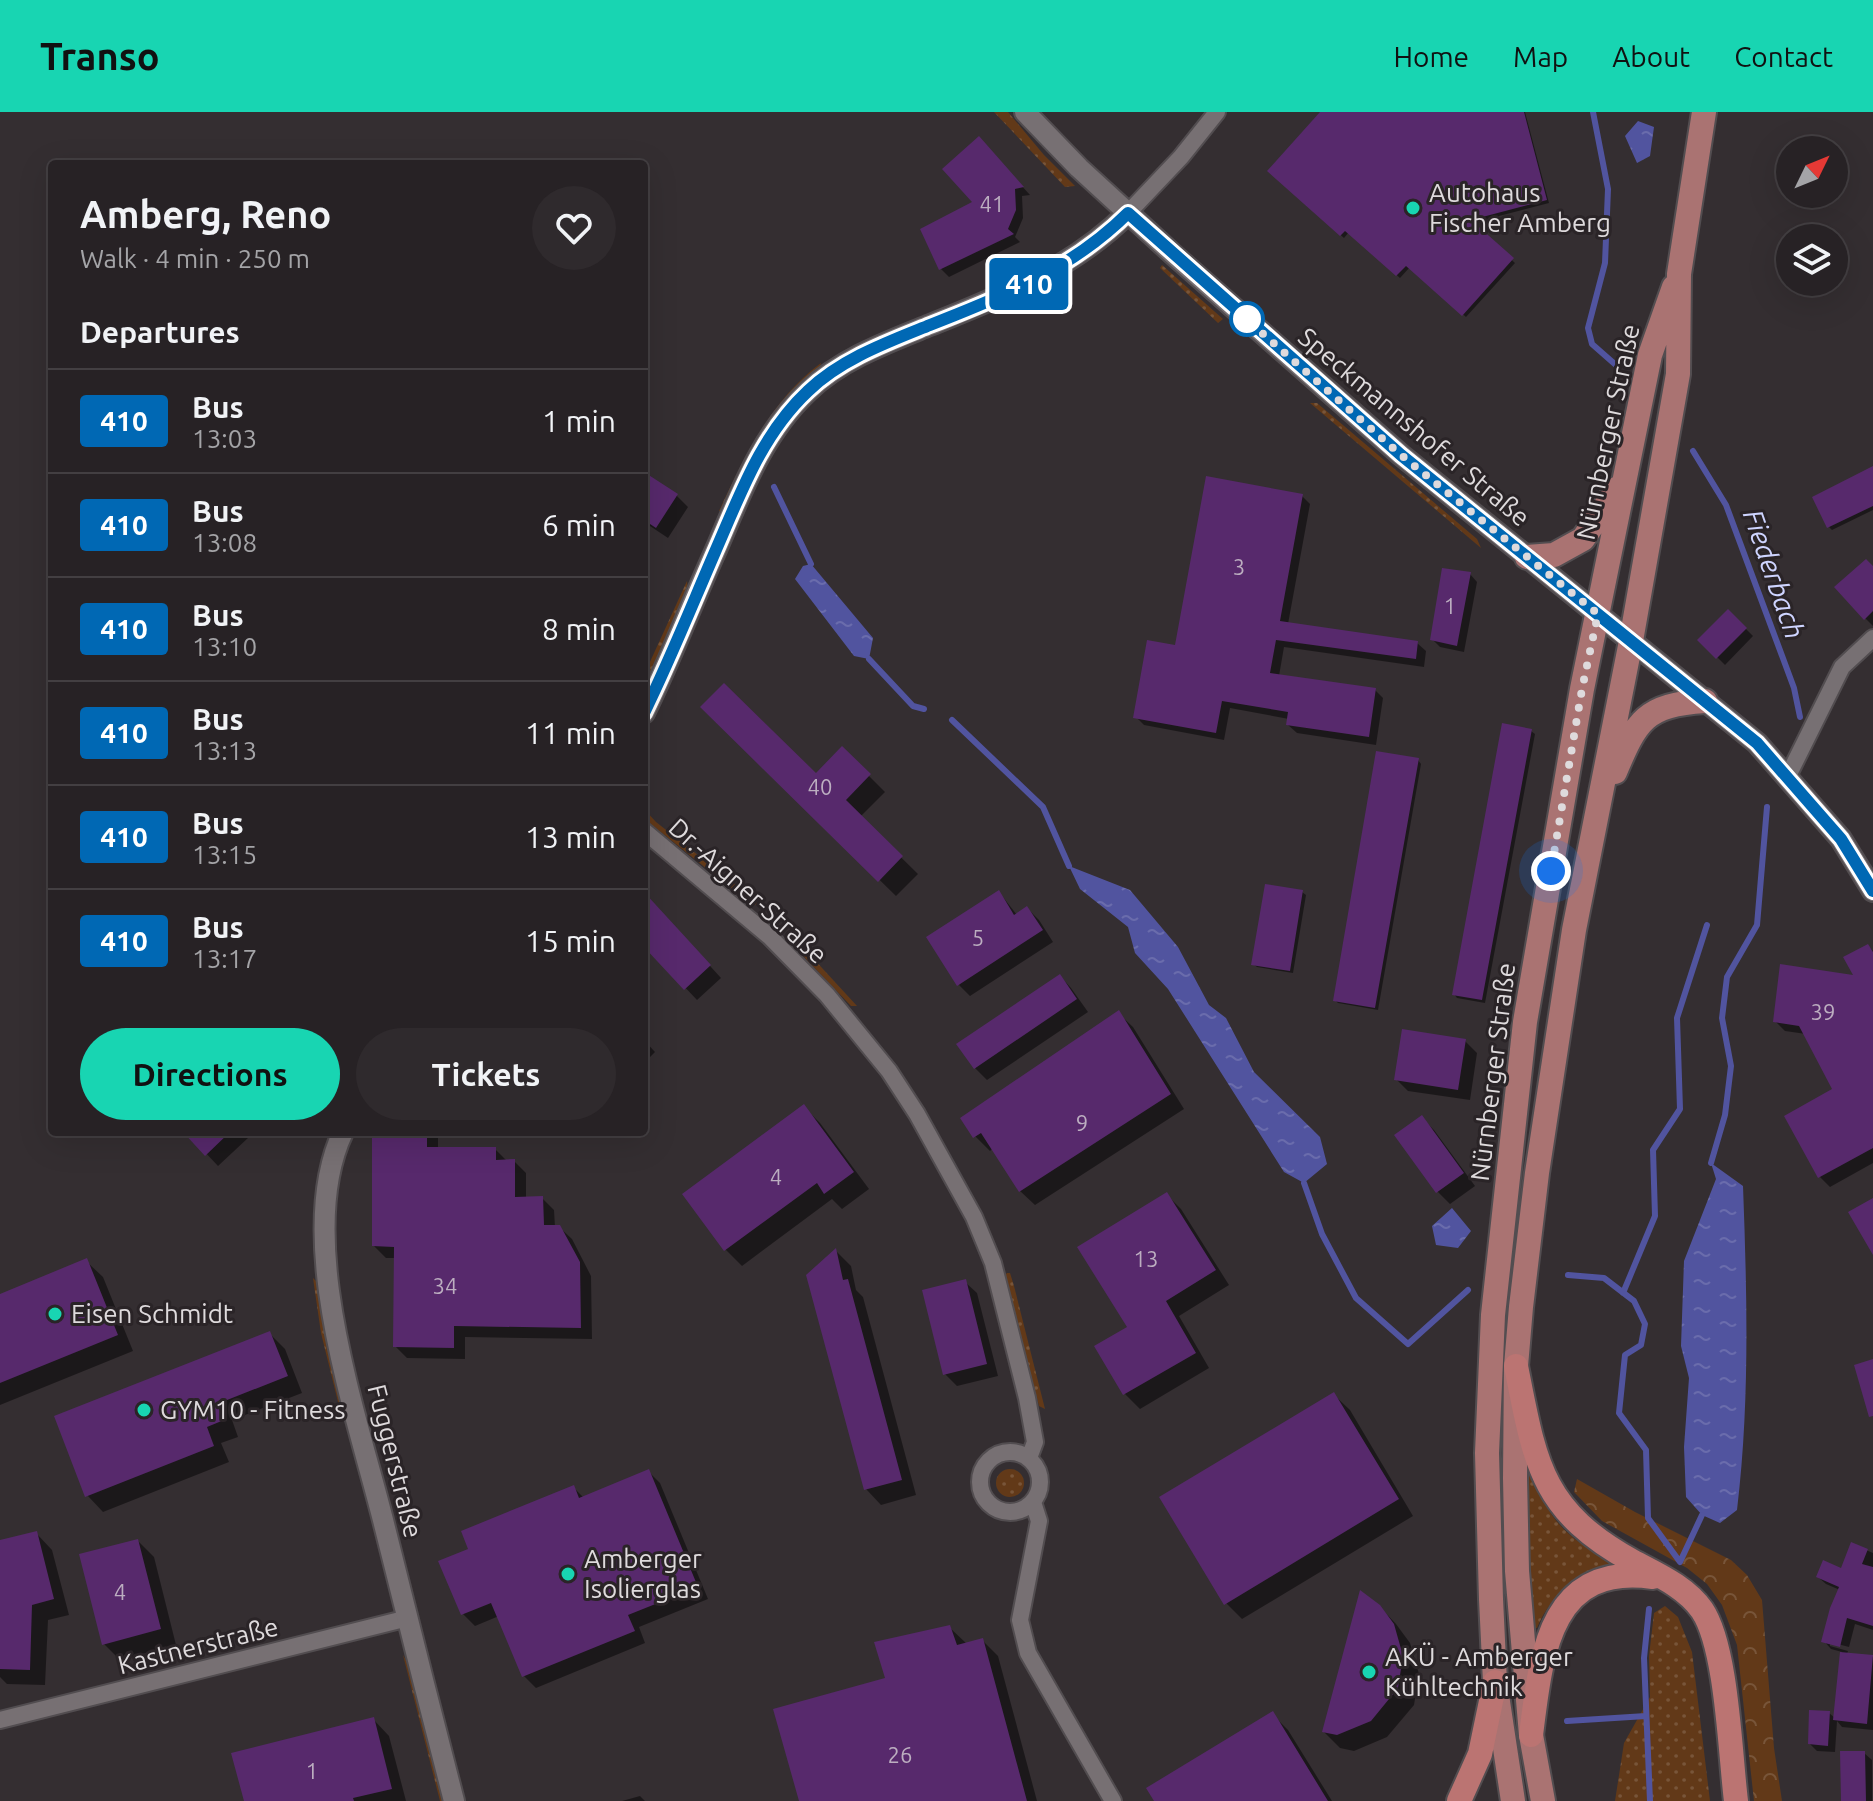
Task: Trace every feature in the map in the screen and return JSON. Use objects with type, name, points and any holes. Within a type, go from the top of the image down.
[{"type":"highway","points":[[1516,1366],[1537,1462],[1547,1486],[1561,1507],[1581,1528],[1603,1544],[1685,1592],[1701,1608],[1712,1628],[1719,1655],[1736,1801]]},
{"type":"highway","points":[[1531,1735],[1545,1649],[1574,1596],[1587,1584],[1603,1578],[1624,1575],[1663,1578]]},
{"type":"highway","points":[[1459,1801],[1480,1754],[1495,1682]]},
{"type":"main road","points":[[1679,274],[1704,112]]},
{"type":"main road","name":"Nürnberger Straße","points":[[1513,1801],[1495,1682],[1487,1453],[1493,1315],[1525,1022],[1582,689],[1650,355],[1679,274]]},
{"type":"main road","name":"Nürnberger Straße","points":[[1543,1801],[1531,1735],[1517,1571],[1516,1366],[1537,1173],[1571,944],[1631,641],[1678,374],[1679,274]]},
{"type":"main road","points":[[1527,557],[1554,555],[1583,539],[1626,476]]},
{"type":"main road","points":[[1593,830],[1626,746],[1641,721],[1665,707],[1705,701]]},
{"type":"street","name":"Speckmannshofer Straße","points":[[1025,112],[1128,213],[1401,455],[1757,743],[1841,839],[1873,891]]},
{"type":"street","points":[[648,704],[725,526],[766,441],[809,389],[876,347],[1009,294],[1080,255],[1128,213],[1181,157],[1217,112]]},
{"type":"street","points":[[1788,776],[1842,667],[1873,638]]},
{"type":"street","name":"Dr.-Aigner-Straße","points":[[648,834],[769,936],[817,985],[889,1071],[917,1114],[974,1217],[993,1263],[1035,1442],[1029,1458],[1040,1480],[1033,1502],[1039,1521],[1020,1620],[1028,1653],[1113,1801]]},
{"type":"street","name":"Fuggerstraße","points":[[341,1136],[334,1150],[324,1206],[330,1306],[454,1801]]},
{"type":"street","points":[[1029,1458],[1015,1452],[998,1454],[983,1467],[979,1487],[987,1503],[1001,1512],[1019,1511],[1033,1502]]},
{"type":"street","name":"Kastnerstraße","points":[[0,1720],[408,1618]]},
{"type":"green space","points":[[994,112],[1008,112],[1075,186],[1065,187]]},
{"type":"green space","points":[[1162,265],[1223,319],[1218,323],[1160,268]]},
{"type":"green space","points":[[821,363],[819,371],[724,511],[719,511],[761,430],[788,394]]},
{"type":"green space","points":[[1310,403],[1317,403],[1477,539],[1481,548]]},
{"type":"green space","points":[[687,581],[688,591],[651,675],[648,675],[648,666]]},
{"type":"green space","points":[[648,813],[761,905],[751,904],[648,821]]},
{"type":"green space","points":[[788,931],[857,1006],[851,1006],[788,940]]},
{"type":"green space","points":[[1010,1273],[1014,1286],[1045,1409],[1039,1406],[1005,1275]]},
{"type":"green space","points":[[313,1278],[319,1284],[330,1353],[346,1411],[342,1418],[321,1333]]},
{"type":"green space","points":[[1010,1469],[1020,1473],[1024,1483],[1020,1493],[1010,1497],[1000,1493],[996,1483],[1000,1473]]},
{"type":"green space","points":[[1529,1470],[1544,1502],[1561,1526],[1583,1545],[1614,1562],[1614,1566],[1588,1574],[1566,1587],[1557,1595],[1537,1628],[1532,1628],[1524,1471]]},
{"type":"green space","points":[[1577,1479],[1731,1560],[1747,1575],[1762,1600],[1774,1748],[1782,1801],[1754,1801],[1737,1645],[1722,1605],[1707,1584],[1687,1568],[1602,1521],[1574,1492]]},
{"type":"green space","points":[[1665,1606],[1678,1617],[1692,1652],[1710,1801],[1615,1801],[1624,1743],[1650,1697],[1649,1656],[1654,1613]]},
{"type":"green space","points":[[403,1655],[412,1671],[444,1801],[440,1801]]},
{"type":"water","points":[[1638,121],[1654,127],[1650,156],[1637,163],[1625,136]]},
{"type":"water","points":[[811,564],[873,638],[869,659],[854,656],[795,579],[803,566]]},
{"type":"water","points":[[1069,866],[1130,890],[1178,947],[1209,1005],[1226,1018],[1254,1072],[1320,1137],[1327,1164],[1304,1183],[1284,1172],[1168,989],[1135,953],[1128,927],[1080,889]]},
{"type":"water","points":[[1711,1163],[1743,1186],[1746,1267],[1746,1389],[1737,1510],[1720,1523],[1702,1515],[1686,1497],[1684,1447],[1689,1378],[1681,1346],[1684,1261],[1716,1179]]},
{"type":"water","points":[[1452,1208],[1471,1231],[1458,1248],[1436,1245],[1432,1226]]},
{"type":"building","name":"Autohaus Fischer Amberg","points":[[1320,112],[1524,112],[1547,200],[1471,220],[1514,258],[1462,316],[1406,266],[1396,276],[1345,231],[1340,236],[1267,171]]},
{"type":"building","points":[[979,136],[1024,187],[1015,189],[1016,210],[1008,229],[1014,234],[939,270],[920,229],[972,202],[942,169]]},
{"type":"building","points":[[1873,466],[1873,506],[1827,528],[1812,497]]},
{"type":"building","points":[[648,475],[678,494],[656,528],[648,523]]},
{"type":"building","points":[[1206,476],[1303,494],[1280,621],[1418,641],[1416,659],[1276,640],[1270,673],[1376,688],[1369,737],[1286,725],[1288,712],[1222,701],[1216,733],[1133,718],[1147,640],[1175,645]]},
{"type":"building","points":[[1866,559],[1873,566],[1873,611],[1864,620],[1834,587]]},
{"type":"building","points":[[1442,568],[1471,572],[1457,646],[1430,640]]},
{"type":"building","points":[[1728,609],[1747,628],[1716,659],[1697,640]]},
{"type":"building","points":[[724,683],[816,773],[842,746],[871,774],[846,800],[903,856],[878,882],[700,707]]},
{"type":"building","points":[[1502,723],[1532,729],[1482,1000],[1452,995]]},
{"type":"building","points":[[1376,751],[1419,758],[1375,1008],[1333,1001]]},
{"type":"building","points":[[1265,884],[1303,890],[1290,971],[1251,965]]},
{"type":"building","points":[[999,890],[1014,915],[1027,906],[1043,930],[957,986],[926,937]]},
{"type":"building","points":[[648,896],[711,965],[684,990],[648,951]]},
{"type":"building","points":[[1868,944],[1873,952],[1873,1148],[1818,1178],[1784,1116],[1832,1089],[1799,1026],[1773,1022],[1780,964],[1853,975],[1843,957]]},
{"type":"building","points":[[1060,974],[1077,999],[974,1069],[956,1044]]},
{"type":"building","points":[[1119,1010],[1171,1094],[1019,1192],[981,1133],[973,1138],[960,1118]]},
{"type":"building","points":[[1402,1029],[1466,1039],[1458,1090],[1394,1080]]},
{"type":"building","points":[[804,1104],[854,1172],[824,1194],[817,1183],[724,1251],[682,1194]]},
{"type":"building","points":[[1422,1115],[1464,1173],[1436,1193],[1394,1135]]},
{"type":"building","points":[[187,1136],[226,1136],[205,1156]]},
{"type":"building","points":[[372,1136],[427,1136],[427,1147],[496,1147],[496,1160],[515,1159],[515,1197],[543,1196],[544,1225],[560,1225],[580,1262],[581,1328],[454,1326],[454,1348],[393,1347],[394,1247],[372,1246]]},
{"type":"building","points":[[1167,1192],[1216,1270],[1166,1301],[1196,1353],[1123,1395],[1094,1346],[1127,1327],[1077,1247]]},
{"type":"building","points":[[1873,1198],[1873,1255],[1848,1212]]},
{"type":"building","points":[[836,1248],[843,1280],[848,1279],[902,1480],[864,1490],[806,1275]]},
{"type":"building","name":"Eisen Schmidt","points":[[87,1258],[118,1335],[0,1383],[0,1294]]},
{"type":"building","points":[[966,1279],[987,1364],[943,1375],[922,1290]]},
{"type":"building","name":"GYM10 - Fitness","points":[[270,1331],[288,1376],[217,1404],[224,1420],[207,1427],[214,1446],[85,1497],[54,1416]]},
{"type":"building","points":[[1873,1359],[1873,1416],[1869,1417],[1854,1365]]},
{"type":"building","points":[[1334,1392],[1399,1499],[1224,1605],[1159,1497]]},
{"type":"building","name":"Amberger Isolierglas","points":[[649,1469],[698,1587],[628,1615],[635,1631],[522,1677],[491,1603],[461,1615],[438,1561],[468,1549],[461,1531],[574,1485],[579,1498]]},
{"type":"building","points":[[37,1531],[54,1599],[32,1605],[30,1670],[0,1669],[0,1540]]},
{"type":"building","points":[[138,1539],[161,1629],[102,1645],[79,1554]]},
{"type":"building","points":[[1851,1542],[1868,1549],[1862,1564],[1873,1567],[1873,1626],[1847,1618],[1840,1647],[1821,1642],[1839,1587],[1816,1577],[1823,1560],[1841,1568]]},
{"type":"building","name":"AKÜ - Amberger Kühltechnik","points":[[1360,1590],[1380,1605],[1394,1624],[1403,1656],[1398,1688],[1371,1721],[1337,1735],[1322,1732]]},
{"type":"building","points":[[950,1625],[957,1645],[983,1638],[1027,1801],[799,1801],[773,1709],[885,1678],[874,1642]]},
{"type":"building","points":[[1840,1652],[1873,1655],[1867,1724],[1833,1720]]},
{"type":"building","points":[[1809,1710],[1830,1711],[1828,1746],[1808,1744]]},
{"type":"building","points":[[1273,1711],[1328,1801],[1154,1801],[1146,1788]]},
{"type":"building","points":[[374,1717],[392,1789],[353,1798],[354,1801],[244,1801],[231,1753]]},
{"type":"building","points":[[1840,1751],[1865,1751],[1866,1801],[1841,1801]]},
{"type":"waterway","name":"Fiederbach","points":[[1593,112],[1608,189],[1605,263],[1588,328],[1592,344],[1617,366]]},
{"type":"waterway","name":"Fiederbach","points":[[1693,451],[1726,505],[1794,688],[1800,717]]},
{"type":"waterway","points":[[774,487],[811,564]]},
{"type":"waterway","points":[[869,659],[913,706],[924,709]]},
{"type":"waterway","points":[[952,720],[1043,807],[1069,866]]},
{"type":"waterway","name":"Fiederbach","points":[[1711,1163],[1725,1115],[1731,1066],[1722,1018],[1727,977],[1757,925],[1767,807]]},
{"type":"waterway","points":[[1623,1293],[1655,1216],[1653,1150],[1680,1109],[1677,1018],[1707,925]]},
{"type":"waterway","points":[[1304,1183],[1322,1234],[1356,1298],[1408,1344],[1468,1290]]},
{"type":"waterway","points":[[1568,1275],[1604,1278],[1634,1301],[1645,1324],[1641,1345],[1625,1355],[1619,1413],[1646,1450],[1648,1518],[1680,1562],[1702,1515]]},
{"type":"waterway","points":[[1649,1609],[1644,1658],[1650,1801]]},
{"type":"waterway","points":[[1567,1721],[1646,1716]]},
{"type":"bus line","name":"410","points":[[648,704],[725,526],[766,441],[809,389],[876,347],[1009,294],[1047,275],[1080,255],[1128,213],[1401,455],[1757,743],[1841,839],[1873,891]]},
{"type":"place","name":"Autohaus Fischer Amberg","points":[[1413,208]]},
{"type":"place","name":"Eisen Schmidt","points":[[55,1314]]},
{"type":"place","name":"GYM10 - Fitness","points":[[144,1410]]},
{"type":"place","name":"Amberger Isolierglas","points":[[568,1574]]},
{"type":"place","name":"AKÜ - Amberger Kühltechnik","points":[[1369,1672]]},
{"type":"route","points":[[1247,319],[1244,317],[1401,455],[1598,614],[1551,871]]}]
